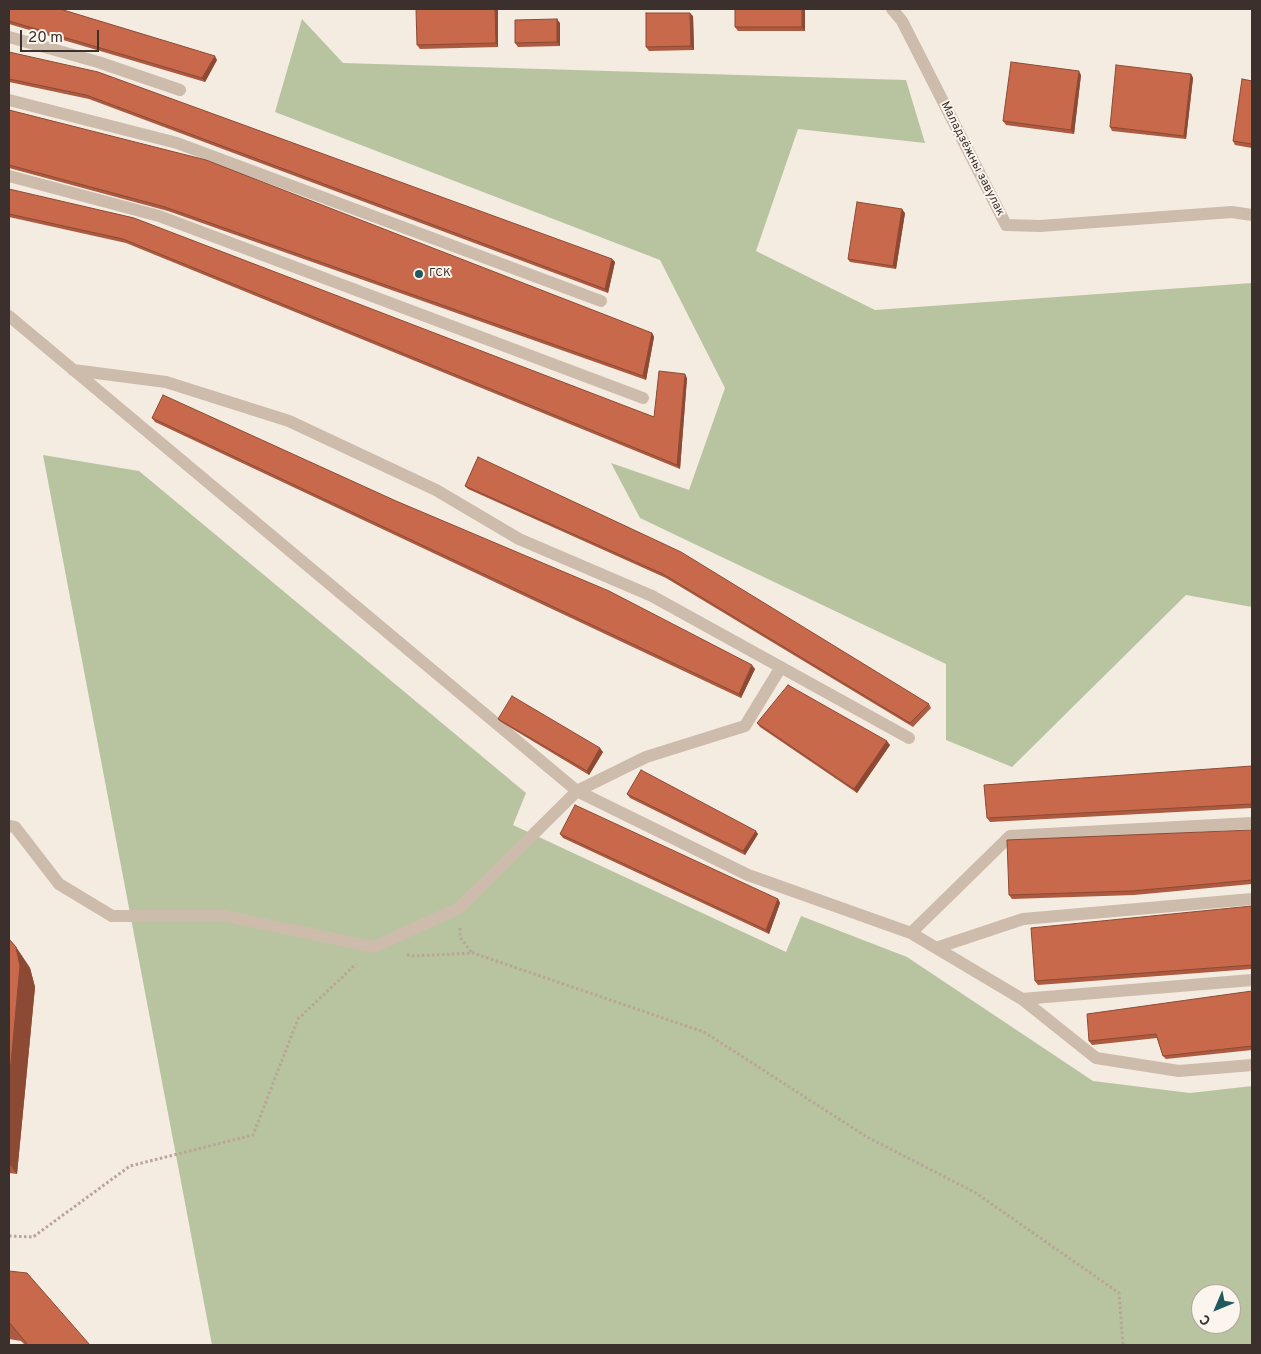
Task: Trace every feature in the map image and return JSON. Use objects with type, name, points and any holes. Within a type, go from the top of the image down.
[{"type":"street","name":"Маладзёжны завулак","points":[[892,9],[902,21],[1006,225],[1040,226],[1232,212],[1252,215]]},
{"type":"street","points":[[9,37],[98,62],[180,90]]},
{"type":"street","points":[[9,100],[177,143],[601,301]]},
{"type":"street","points":[[9,176],[159,216],[643,398]]},
{"type":"street","points":[[9,316],[577,791],[748,874],[910,933],[1022,999],[1096,1058],[1179,1071],[1252,1065]]},
{"type":"street","points":[[73,370],[166,382],[289,421],[436,490],[519,539],[652,596],[909,738]]},
{"type":"street","points":[[9,826],[15,827],[59,884],[112,916],[225,916],[374,947],[458,908],[577,791],[646,757],[744,726],[781,667]]},
{"type":"street","points":[[910,933],[1010,836],[1252,823]]},
{"type":"street","points":[[936,948],[1023,919],[1252,899]]},
{"type":"street","points":[[1022,999],[1252,980]]},
{"type":"path","points":[[458,908],[460,937],[473,953]]},
{"type":"path","points":[[9,1236],[33,1237],[130,1166],[254,1135],[298,1020],[374,947]]},
{"type":"path","points":[[405,954],[413,956],[473,953],[704,1032],[867,1136],[976,1193],[1119,1293],[1123,1345]]},
{"type":"green space","points":[[302,19],[343,63],[906,80],[925,143],[798,129],[756,251],[875,310],[1252,283],[1252,607],[1186,595],[1012,767],[946,740],[946,664],[640,518],[611,463],[689,490],[725,388],[660,260],[275,112]]},
{"type":"green space","points":[[43,455],[139,471],[526,793],[513,825],[786,952],[801,916],[907,957],[1093,1081],[1190,1093],[1252,1086],[1252,1345],[212,1345]]},
{"type":"building","points":[[9,9],[60,9],[215,56],[202,78],[9,21]]},
{"type":"building","points":[[416,9],[495,9],[496,43],[417,45]]},
{"type":"building","points":[[735,9],[802,9],[802,27],[735,27]]},
{"type":"building","points":[[646,13],[690,13],[691,46],[646,47]]},
{"type":"building","points":[[557,19],[557,42],[515,43],[515,20]]},
{"type":"building","points":[[9,52],[98,72],[612,259],[605,289],[86,95],[9,79]]},
{"type":"building","points":[[1011,62],[1079,71],[1071,130],[1003,121]]},
{"type":"building","points":[[1116,65],[1191,74],[1184,136],[1110,127]]},
{"type":"building","points":[[1242,79],[1252,81],[1252,144],[1233,141]]},
{"type":"building","name":"ГСК","points":[[9,110],[206,160],[652,333],[643,376],[165,207],[9,165]]},
{"type":"building","points":[[9,189],[134,218],[654,417],[659,371],[685,374],[677,465],[123,239],[9,214]]},
{"type":"building","points":[[857,202],[902,209],[893,266],[848,259]]},
{"type":"building","points":[[163,395],[396,501],[609,591],[752,665],[739,694],[152,418]]},
{"type":"building","points":[[478,457],[681,552],[929,704],[910,723],[663,574],[465,486]]},
{"type":"building","points":[[788,685],[887,741],[854,789],[757,723]]},
{"type":"building","points":[[512,696],[600,748],[587,771],[498,719]]},
{"type":"building","points":[[1252,766],[1252,804],[987,818],[984,785]]},
{"type":"building","points":[[641,770],[756,831],[743,851],[627,794]]},
{"type":"building","points":[[575,805],[778,899],[766,930],[560,834]]},
{"type":"building","points":[[1252,830],[1252,880],[1132,891],[1009,895],[1007,840]]},
{"type":"building","points":[[1252,906],[1252,965],[1035,981],[1031,928]]},
{"type":"building","points":[[9,939],[16,947],[20,966],[9,1084]]},
{"type":"building","points":[[1252,991],[1252,1046],[1163,1056],[1156,1034],[1089,1041],[1087,1014]]},
{"type":"building","points":[[9,1271],[27,1273],[90,1345],[28,1345],[9,1322]]},
{"type":"place","name":"ГСК","points":[[419,274]]}]
